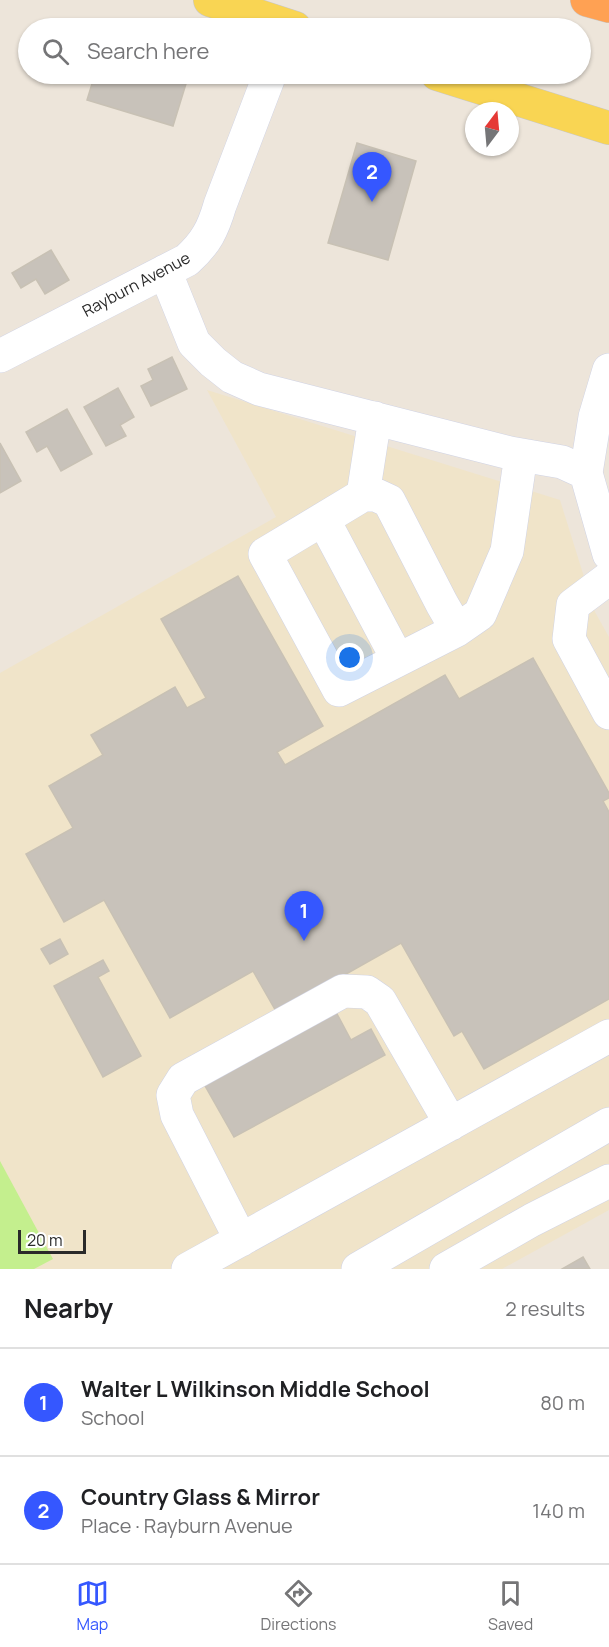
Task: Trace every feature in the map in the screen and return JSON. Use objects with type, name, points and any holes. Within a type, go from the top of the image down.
[{"type":"highway","points":[[587,0],[609,6]]},
{"type":"main road","points":[[210,0],[261,18]]},
{"type":"main road","points":[[469,84],[609,128]]},
{"type":"street","name":"Rayburn Avenue","points":[[0,356],[187,260],[201,247],[216,220],[266,84]]},
{"type":"street","points":[[165,271],[194,344],[232,377],[260,389],[521,455],[562,462],[586,472]]},
{"type":"street","points":[[609,370],[595,417],[586,472],[609,554]]},
{"type":"street","points":[[363,495],[375,418]]},
{"type":"street","points":[[457,630],[388,501],[376,495],[363,495],[265,554],[339,690],[457,630],[480,614],[507,551],[521,455]]},
{"type":"street","points":[[323,519],[398,660]]},
{"type":"street","points":[[609,578],[573,605],[569,639],[609,713]]},
{"type":"street","points":[[241,1240],[177,1115],[173,1095],[183,1079],[343,991],[367,992],[380,1001],[451,1124]]},
{"type":"street","points":[[188,1269],[609,1036]]},
{"type":"street","points":[[358,1269],[609,1124]]},
{"type":"street","points":[[446,1269],[532,1220],[609,1181]]},
{"type":"shaded area","points":[[207,390],[560,500],[595,612],[609,637],[609,1210],[502,1269],[0,1269],[0,673],[276,517]]},
{"type":"green space","points":[[0,1161],[53,1259],[34,1269],[0,1269]]},
{"type":"building","points":[[92,84],[186,84],[173,126],[87,100]]},
{"type":"building","points":[[357,143],[416,161],[388,260],[328,243]]},
{"type":"building","points":[[51,250],[69,280],[45,294],[36,279],[21,288],[12,273]]},
{"type":"building","points":[[172,357],[187,389],[151,406],[141,386],[153,380],[148,369]]},
{"type":"building","points":[[118,388],[134,417],[120,425],[126,436],[106,446],[84,407]]},
{"type":"building","points":[[67,409],[92,454],[61,471],[47,446],[37,452],[26,432]]},
{"type":"building","points":[[0,443],[21,481],[0,493]]},
{"type":"building","points":[[238,576],[323,726],[277,752],[285,765],[445,675],[459,699],[533,658],[609,793],[609,798],[603,801],[609,812],[609,999],[484,1069],[462,1031],[454,1036],[401,943],[277,1013],[253,971],[170,1018],[104,900],[64,922],[26,854],[73,828],[49,786],[103,755],[91,735],[175,687],[187,708],[206,698],[161,619]]},
{"type":"building","points":[[60,939],[68,954],[50,964],[41,949]]},
{"type":"building","points":[[103,960],[109,971],[98,977],[141,1056],[103,1077],[54,986]]},
{"type":"building","points":[[336,1012],[351,1040],[371,1029],[385,1055],[234,1137],[204,1084]]},
{"type":"building","points":[[583,1257],[590,1269],[562,1269]]},
{"type":"place","name":"Country Glass & Mirror","points":[[372,202]]},
{"type":"place","name":"Walter L Wilkinson Middle School","points":[[304,941]]}]
